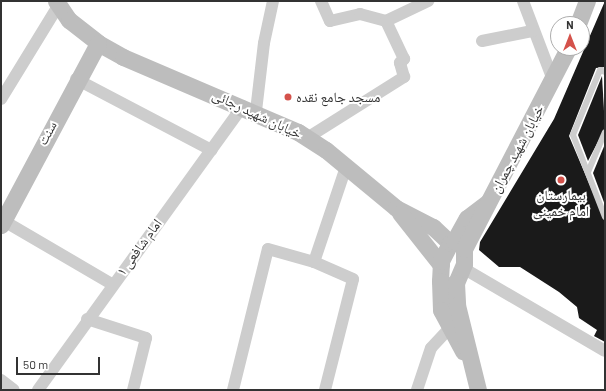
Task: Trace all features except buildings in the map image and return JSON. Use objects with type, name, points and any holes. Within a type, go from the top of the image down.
[{"type":"main road","name":"خیابان شهید رجائی","points":[[57,4],[98,43],[249,109],[307,138],[346,167],[396,208],[433,227],[456,244]]},
{"type":"main road","name":"سنت","points":[[2,223],[76,79],[98,43]]},
{"type":"main road","name":"خیابان شهید چمران","points":[[456,244],[468,218],[489,201],[554,80],[564,56]]},
{"type":"main road","points":[[396,208],[446,276],[457,305],[478,390]]},
{"type":"main road","points":[[446,276],[462,268],[456,244]]},
{"type":"main road","points":[[456,244],[446,276],[442,310],[449,329],[472,366]]},
{"type":"street","points":[[249,109],[273,1]]},
{"type":"street","points":[[321,1],[330,21],[360,14],[386,21],[428,1]]},
{"type":"street","points":[[523,1],[532,31],[554,80]]},
{"type":"street","points":[[1,99],[57,4]]},
{"type":"street","points":[[307,138],[404,77],[400,63],[404,59],[386,21]]},
{"type":"street","points":[[482,41],[532,31]]},
{"type":"street","points":[[76,79],[211,150]]},
{"type":"street","name":"امام شافعی ۱","points":[[38,390],[112,284],[211,150],[249,109]]},
{"type":"street","points":[[314,262],[346,167]]},
{"type":"street","points":[[2,223],[112,284]]},
{"type":"street","points":[[232,390],[268,250],[314,262],[353,279],[325,390]]},
{"type":"street","points":[[462,268],[605,351]]},
{"type":"street","points":[[87,319],[146,338],[133,390]]},
{"type":"street","points":[[417,390],[431,348],[449,329]]},
{"type":"street","points":[[1,380],[14,390]]},
{"type":"lane","points":[[605,72],[600,70],[573,135],[605,217]]},
{"type":"lane","points":[[588,172],[605,132]]},
{"type":"place","name":"مسجد جامع نقده","points":[[288,97]]},
{"type":"place","name":"بیمارستان امام خمینی","points":[[561,180]]}]
